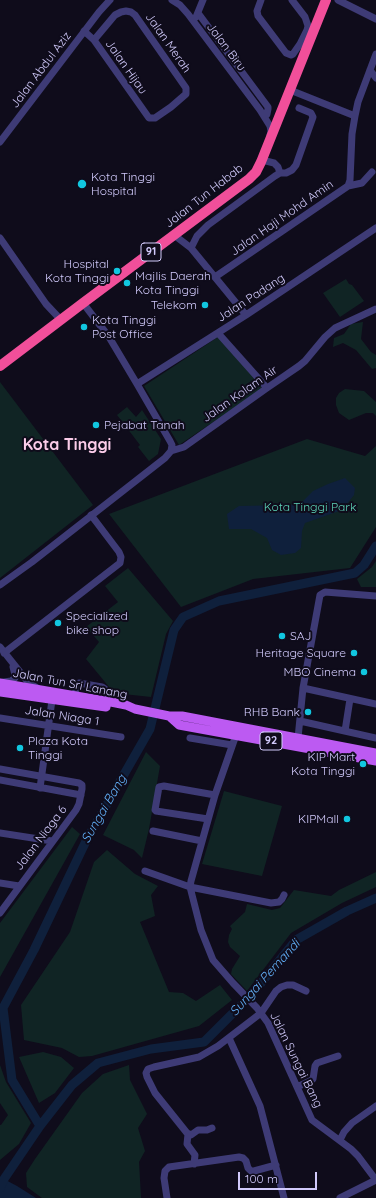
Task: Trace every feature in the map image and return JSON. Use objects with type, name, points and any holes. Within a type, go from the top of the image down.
[{"type":"highway","name":"Jalan Tun Habab","points":[[0,366],[249,179],[256,172],[290,90],[303,47],[326,0]]},
{"type":"main road","name":"Jalan Tun Sri Lanang","points":[[0,682],[126,705],[135,709],[169,716],[182,716],[376,753]]},
{"type":"main road","name":"Jalan Tun Sri Lanang","points":[[0,692],[125,710],[135,709]]},
{"type":"main road","points":[[0,697],[10,698],[18,695]]},
{"type":"main road","name":"Jalan Tun Sri Lanang","points":[[169,716],[179,725],[376,761]]},
{"type":"street","points":[[99,12],[105,0]]},
{"type":"street","points":[[99,12],[110,0]]},
{"type":"street","name":"Jalan Biru","points":[[172,0],[184,9],[260,110],[270,126],[271,131],[269,141]]},
{"type":"street","points":[[195,23],[203,0]]},
{"type":"street","points":[[261,0],[257,11],[258,16],[288,55],[293,54],[303,47],[307,30],[307,22],[301,11],[292,0]]},
{"type":"street","points":[[338,0],[376,19]]},
{"type":"street","name":"Jalan Abdul Aziz","points":[[0,142],[99,12]]},
{"type":"street","name":"Jalan Merah","points":[[94,40],[109,22],[121,12],[131,12],[135,15],[186,90],[186,94],[171,107],[153,119],[148,117]]},
{"type":"street","points":[[198,13],[268,107],[267,114]]},
{"type":"street","name":"Jalan Hijau","points":[[84,31],[94,40],[148,117]]},
{"type":"street","name":"Jalan Haji Mohd Amin","points":[[215,277],[348,186],[350,180],[352,134],[355,116],[358,102],[376,54]]},
{"type":"street","points":[[370,70],[376,78]]},
{"type":"street","points":[[290,90],[355,116]]},
{"type":"street","points":[[191,248],[197,236],[208,225],[280,173],[286,173],[292,170],[296,165],[313,117],[311,113],[299,108]]},
{"type":"street","name":"Jalan Biru","points":[[260,110],[275,118],[280,116]]},
{"type":"street","points":[[262,160],[274,163],[278,167],[280,173]]},
{"type":"street","points":[[348,186],[362,183],[372,172]]},
{"type":"street","name":"Jalan Padang","points":[[137,384],[246,315],[376,228]]},
{"type":"street","points":[[174,235],[191,248],[246,315]]},
{"type":"street","points":[[0,238],[46,304],[61,320]]},
{"type":"street","points":[[83,303],[109,337],[137,384],[172,444],[171,451]]},
{"type":"street","name":"Jalan Kolam Air","points":[[0,584],[32,562],[90,515],[165,458],[171,451],[184,447],[299,366],[335,328],[376,308]]},
{"type":"street","points":[[218,332],[267,388]]},
{"type":"street","points":[[40,690],[28,682],[2,650],[120,563],[121,557],[119,552],[90,515]]},
{"type":"street","points":[[298,738],[303,688],[321,593],[326,592],[376,596]]},
{"type":"street","points":[[0,682],[11,681],[15,678],[12,663]]},
{"type":"street","points":[[75,696],[77,684],[79,683],[102,686],[111,702]]},
{"type":"street","points":[[303,688],[376,704]]},
{"type":"street","points":[[344,731],[350,699]]},
{"type":"street","points":[[40,788],[52,700]]},
{"type":"street","name":"Jalan Niaga 1","points":[[0,718],[121,737]]},
{"type":"street","points":[[300,721],[376,738]]},
{"type":"street","name":"Jalan Sungai Bang","points":[[236,735],[215,796],[190,886],[201,930],[213,960],[268,1023],[312,1120],[340,1140],[358,1156],[376,1180]]},
{"type":"street","points":[[190,738],[232,745]]},
{"type":"street","points":[[0,769],[80,784],[82,787],[81,795],[0,780]]},
{"type":"street","points":[[208,819],[156,810],[159,787],[164,786],[215,796]]},
{"type":"street","name":"Jalan Niaga 6","points":[[0,913],[18,886],[76,810],[81,795]]},
{"type":"street","points":[[153,831],[202,841]]},
{"type":"street","points":[[0,833],[52,841]]},
{"type":"street","points":[[145,871],[190,886],[271,903],[279,902],[284,895]]},
{"type":"street","points":[[0,884],[18,886]]},
{"type":"street","points":[[194,1164],[195,1155],[187,1144],[188,1134],[155,1093],[146,1073],[154,1067],[199,1057],[218,1046],[259,1011],[281,987],[287,985],[306,991]]},
{"type":"street","points":[[229,1038],[260,1106],[284,1198]]},
{"type":"street","points":[[297,1087],[312,1081],[317,1063],[338,1056]]},
{"type":"street","points":[[340,1140],[344,1132],[352,1123],[376,1106]]},
{"type":"street","points":[[188,1134],[191,1135],[198,1130],[207,1130],[212,1128]]},
{"type":"street","points":[[167,1198],[164,1178],[166,1169],[169,1167],[239,1157],[246,1161],[248,1168],[251,1171],[276,1165]]},
{"type":"street","points":[[340,1198],[376,1180]]},
{"type":"green space","points":[[346,279],[364,301],[340,317],[323,293]]},
{"type":"green space","points":[[363,322],[361,339],[371,352],[376,355],[376,368],[372,369],[356,350],[343,343],[333,347],[334,338],[344,334],[351,324]]},
{"type":"green space","points":[[218,337],[262,385],[261,390],[179,445],[144,386]]},
{"type":"green space","points":[[0,382],[93,505],[0,578]]},
{"type":"green space","points":[[345,389],[364,391],[376,402],[376,416],[373,413],[366,413],[349,420],[339,413],[336,405],[336,398],[339,393]]},
{"type":"green space","points":[[127,407],[136,417],[142,410],[161,439],[158,454],[149,461],[138,447],[140,445],[117,415]]},
{"type":"green space","name":"Kota Tinggi Park","points":[[307,439],[365,456],[376,446],[376,527],[350,568],[253,579],[181,607],[109,514]]},
{"type":"green space","points":[[376,561],[376,587],[361,587],[357,579],[372,567]]},
{"type":"green space","points":[[128,568],[173,621],[166,634],[151,697],[114,693],[86,659],[99,642],[86,627],[118,602],[105,586]]},
{"type":"green space","points":[[146,752],[160,766],[149,829],[142,858],[134,850],[103,835]]},
{"type":"green space","points":[[224,791],[282,806],[262,876],[202,864]]},
{"type":"green space","points":[[72,827],[80,834],[0,977],[0,923]]},
{"type":"green space","points":[[107,850],[135,874],[158,886],[151,895],[155,916],[140,922],[169,992],[183,993],[196,1001],[220,985],[232,1000],[199,1026],[92,1056],[79,1057],[62,1048],[24,1040],[21,1005],[70,932],[94,862]]},
{"type":"green space","points":[[376,872],[376,887],[342,903],[291,933],[247,991],[231,974],[232,969],[240,956],[230,947],[228,942],[232,929],[230,926],[245,912],[247,904],[272,910],[280,908],[294,890],[331,896],[339,890]]},
{"type":"green space","points":[[43,1052],[61,1057],[74,1068],[55,1093],[39,1103],[19,1057]]},
{"type":"green space","points":[[0,1065],[6,1082],[31,1123],[19,1144],[0,1160],[0,1125],[8,1115],[0,1103]]},
{"type":"green space","points":[[129,1065],[130,1080],[147,1114],[138,1128],[145,1151],[139,1162],[141,1198],[42,1198],[27,1187],[26,1173],[82,1093],[103,1074]]},
{"type":"water","points":[[345,478],[355,488],[354,495],[342,510],[305,523],[302,531],[301,548],[295,553],[281,555],[272,550],[267,538],[251,529],[229,529],[227,514],[239,506],[289,505],[301,503],[313,491]]},
{"type":"water","points":[[0,1177],[17,1186],[36,1198],[0,1198]]},
{"type":"waterway","name":"Sungai Bang","points":[[0,1188],[4,1179],[40,1126],[12,1080],[3,1008],[34,950],[87,839],[150,729],[174,630],[183,617],[219,601],[355,573],[364,565],[376,546]]},
{"type":"waterway","name":"Sungai Pemandi","points":[[40,1126],[72,1085],[98,1063],[151,1049],[204,1042],[253,993],[296,940],[347,911],[376,898]]},
{"type":"place","name":"Kota Tinggi Hospital","points":[[82,184]]},
{"type":"place","name":"Hospital Kota Tinggi","points":[[117,271]]},
{"type":"place","name":"Majlis Daerah Kota Tinggi","points":[[127,283]]},
{"type":"place","name":"Telekom","points":[[205,305]]},
{"type":"place","name":"Kota Tinggi Post Office","points":[[84,327]]},
{"type":"place","name":"Pejabat Tanah","points":[[96,425]]},
{"type":"place","name":"Specialized bike shop","points":[[58,623]]},
{"type":"place","name":"SAJ","points":[[282,636]]},
{"type":"place","name":"Heritage Square","points":[[354,653]]},
{"type":"place","name":"MBO Cinema","points":[[364,672]]},
{"type":"place","name":"RHB Bank","points":[[308,712]]},
{"type":"place","name":"Plaza Kota Tinggi","points":[[20,748]]},
{"type":"place","name":"KIP Mart Kota Tinggi","points":[[363,764]]},
{"type":"place","name":"KIPMall","points":[[347,819]]},
{"type":"district","name":"Kota Tinggi","points":[[67,445]]}]
